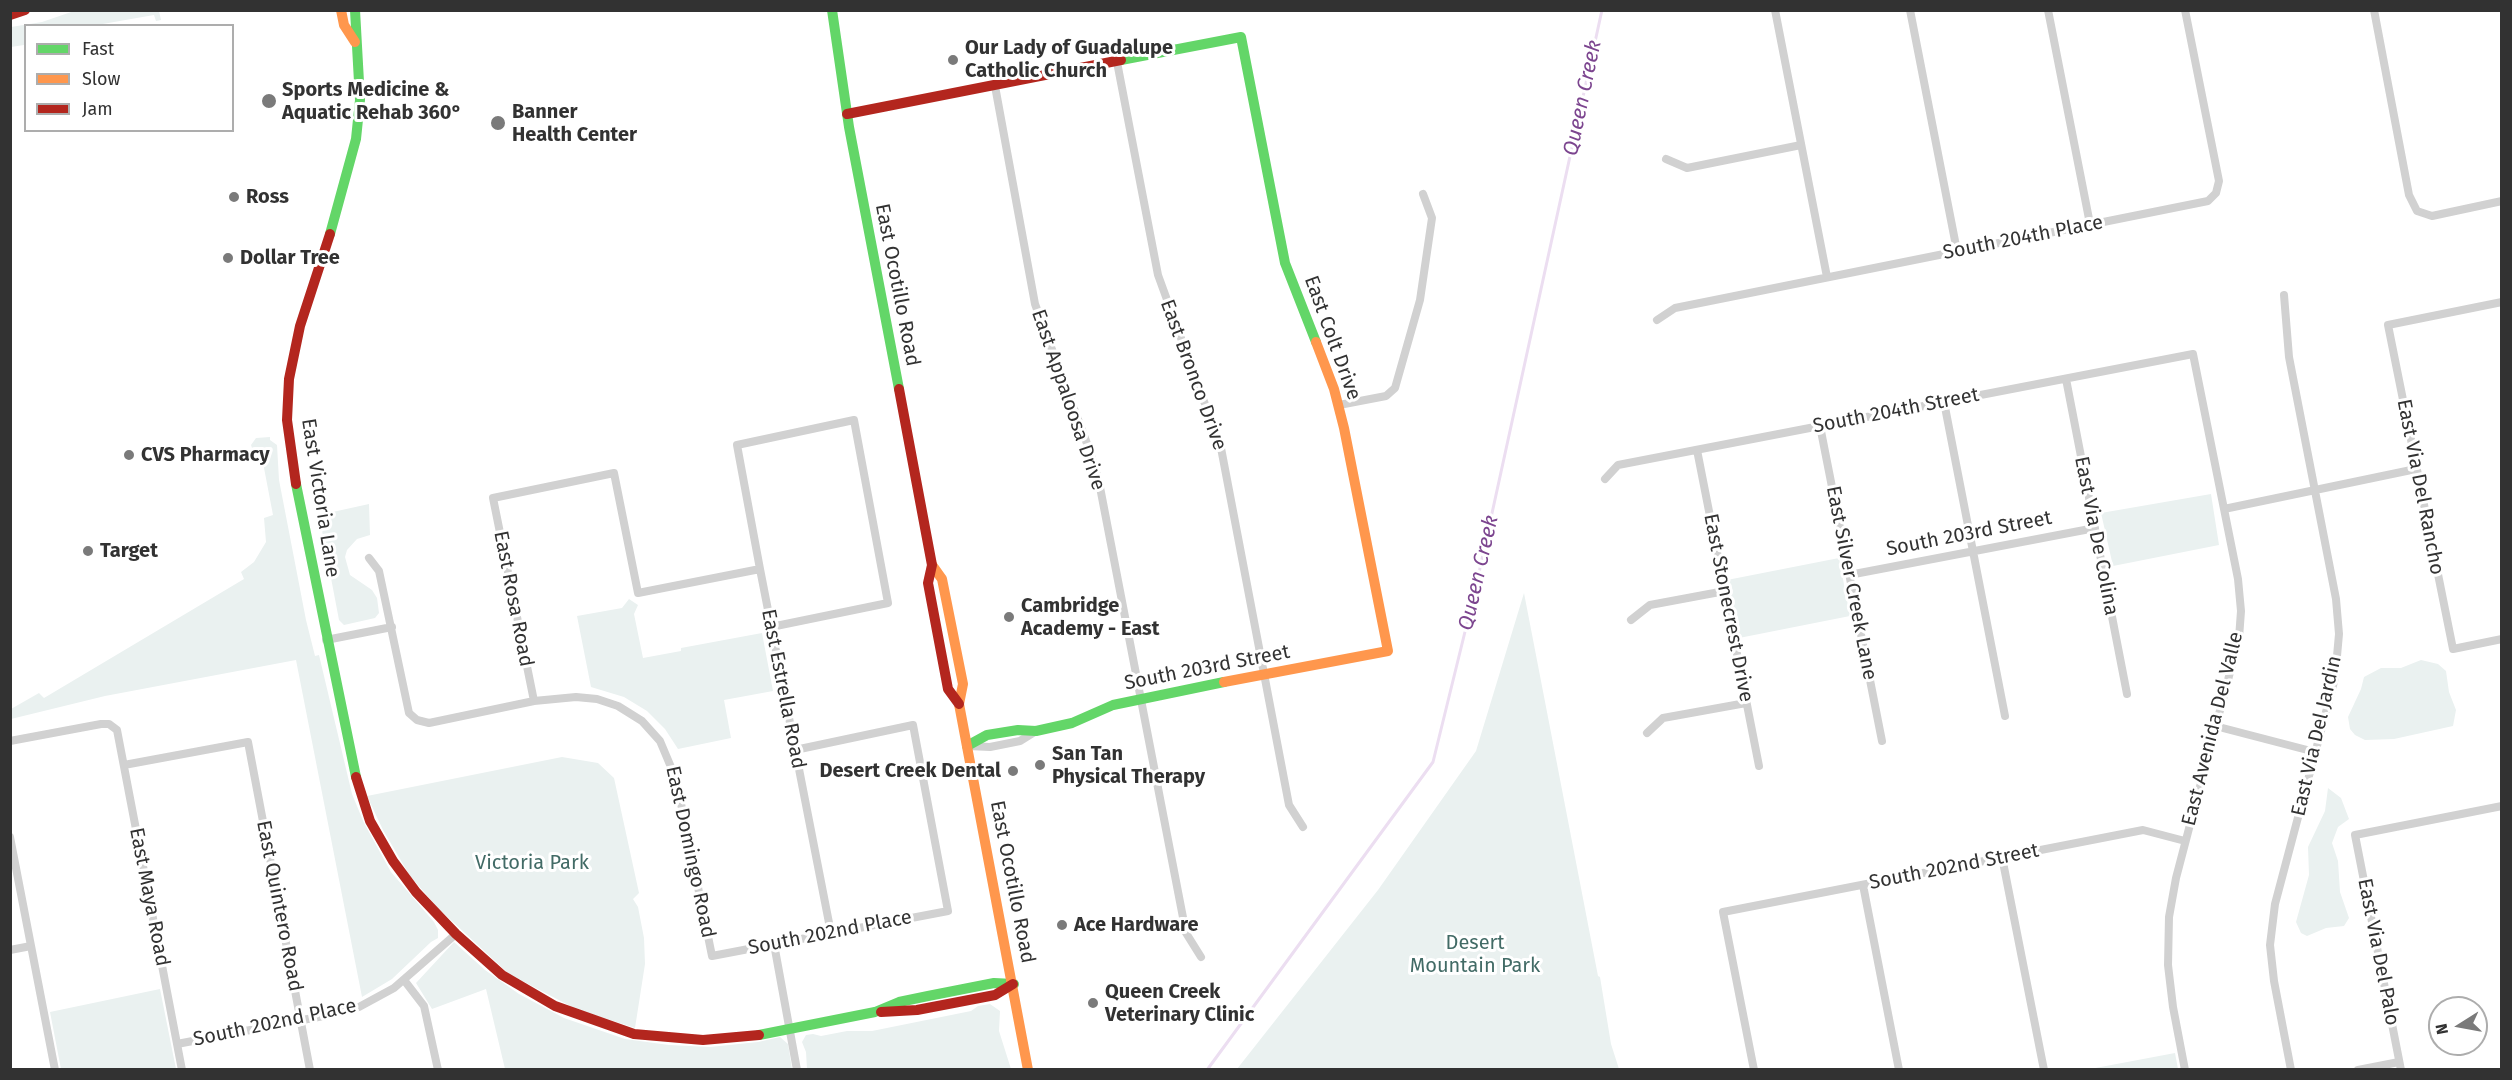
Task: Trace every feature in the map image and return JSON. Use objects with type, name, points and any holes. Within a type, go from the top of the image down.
[{"type":"street","points":[[10,15],[25,10]]},
{"type":"street","name":"East Victoria Lane","points":[[341,10],[344,26],[355,42]]},
{"type":"street","name":"East Victoria Lane","points":[[355,10],[360,100],[356,139],[337,211],[300,326],[288,394],[287,420],[293,468],[351,763],[370,821],[405,878],[456,934],[502,975],[531,993],[581,1017],[634,1034],[703,1040],[752,1036],[875,1012],[917,1010],[995,995],[1014,984]]},
{"type":"street","name":"East Ocotillo Road","points":[[832,10],[847,114],[932,565],[942,579],[963,684],[959,704],[1029,1069]]},
{"type":"street","points":[[1775,10],[1827,277]]},
{"type":"street","points":[[1910,10],[1957,251]]},
{"type":"street","points":[[2048,10],[2090,224]]},
{"type":"street","name":"South 204th Place","points":[[1657,320],[1675,308],[2208,201],[2216,193],[2219,181],[2185,10]]},
{"type":"street","points":[[2374,10],[2409,195],[2417,211],[2432,216],[2502,201]]},
{"type":"street","name":"East Colt Drive","points":[[1117,62],[1241,38],[1286,262],[1339,405],[1388,651]]},
{"type":"street","points":[[847,114],[1117,62]]},
{"type":"street","name":"East Bronco Drive","points":[[1117,62],[1158,275],[1221,448],[1289,805],[1302,827]]},
{"type":"street","name":"East Appaloosa Drive","points":[[995,86],[1035,304],[1099,482],[1186,933],[1202,957]]},
{"type":"street","points":[[1666,159],[1687,168],[1802,145]]},
{"type":"street","points":[[1339,405],[1386,396],[1395,388],[1420,300],[1432,218],[1424,194]]},
{"type":"street","name":"East Via Del Jardin","points":[[2284,295],[2289,357],[2336,599],[2340,634],[2335,678],[2276,904],[2270,945],[2274,981],[2291,1070]]},
{"type":"street","name":"East Via Del Rancho","points":[[2502,302],[2388,325],[2453,649],[2502,639]]},
{"type":"street","name":"South 204th Street","points":[[1605,479],[1618,465],[2193,354]]},
{"type":"street","name":"East Avenida Del Valle","points":[[2185,1070],[2168,965],[2169,916],[2175,878],[2239,638],[2241,611],[2238,579],[2193,354]]},
{"type":"street","name":"East Via De Colina","points":[[2066,379],[2127,694]]},
{"type":"street","points":[[1944,402],[2005,716]]},
{"type":"street","name":"East Estrella Road","points":[[771,627],[888,603],[854,420],[737,445],[771,627],[831,933]]},
{"type":"street","name":"East Silver Creek Lane","points":[[1821,426],[1882,741]]},
{"type":"street","name":"East Stonecrest Drive","points":[[1697,450],[1758,766]]},
{"type":"street","points":[[2224,509],[2416,469]]},
{"type":"street","name":"East Rosa Road","points":[[534,701],[493,498],[614,472],[638,593],[760,569]]},
{"type":"street","name":"South 203rd Street","points":[[1849,575],[2095,528]]},
{"type":"street","points":[[326,640],[392,627],[379,571],[369,558]]},
{"type":"street","points":[[1631,620],[1650,605],[1725,591]]},
{"type":"street","name":"East Domingo Road","points":[[392,627],[409,713],[417,720],[429,723],[534,701],[576,696],[597,699],[618,706],[642,721],[660,741],[676,779],[712,956]]},
{"type":"street","name":"South 203rd Street","points":[[967,746],[987,735],[1018,730],[1035,731],[1072,723],[1113,705],[1141,698],[1388,651]]},
{"type":"street","points":[[1647,733],[1663,718],[1746,703]]},
{"type":"street","name":"East Maya Road","points":[[10,741],[101,724],[112,726],[119,735],[182,1070]]},
{"type":"street","name":"South 202nd Place","points":[[712,956],[948,910],[913,725],[795,750]]},
{"type":"street","points":[[2216,726],[2315,752]]},
{"type":"street","name":"East Quintero Road","points":[[124,765],[248,742],[310,1070]]},
{"type":"street","points":[[2501,806],[2502,816]]},
{"type":"street","name":"East Via Del Palo","points":[[2400,1066],[2355,835],[2501,806]]},
{"type":"street","name":"South 202nd Street","points":[[1754,1070],[1723,912],[2143,830],[2186,840]]},
{"type":"street","points":[[10,837],[54,1069]]},
{"type":"street","points":[[2002,857],[2044,1070]]},
{"type":"street","points":[[1863,885],[1899,1070]]},
{"type":"street","name":"South 202nd Place","points":[[177,1044],[359,1007],[383,995],[404,980],[456,934]]},
{"type":"street","points":[[774,944],[797,1070]]},
{"type":"street","points":[[10,950],[31,946]]},
{"type":"street","points":[[404,980],[424,1006],[438,1070]]},
{"type":"street","points":[[2358,1070],[2400,1066]]},
{"type":"green space","points":[[77,10],[159,11],[161,20],[156,21],[154,15],[103,24],[30,24]]},
{"type":"green space","points":[[24,25],[24,45],[11,47],[11,27]]},
{"type":"green space","points":[[270,437],[270,440],[277,445],[279,480],[306,620],[315,656],[319,655],[352,794],[364,823],[391,872],[434,922],[438,930],[438,938],[392,979],[362,997],[296,660],[105,696],[11,719],[11,709],[39,693],[44,698],[244,579],[241,572],[254,562],[266,542],[264,518],[273,515],[260,447],[252,448],[251,445],[256,438]]},
{"type":"green space","points":[[2211,494],[2219,545],[2113,566],[2101,513]]},
{"type":"green space","points":[[369,504],[370,535],[357,539],[347,550],[345,557],[350,575],[372,590],[377,598],[379,613],[375,618],[344,625],[339,620],[319,515]]},
{"type":"green space","points":[[1839,558],[1850,616],[1739,638],[1727,580]]},
{"type":"green space","name":"Desert Mountain Park","points":[[1524,593],[1600,977],[1611,1044],[1619,1069],[1237,1069],[1378,890],[1476,751]]},
{"type":"green space","points":[[629,599],[638,605],[634,614],[643,658],[681,651],[681,648],[762,633],[773,691],[724,700],[731,738],[678,749],[665,729],[647,711],[624,697],[591,687],[577,616],[622,608]]},
{"type":"green space","points":[[2421,660],[2438,664],[2446,671],[2449,692],[2456,710],[2453,726],[2394,739],[2365,740],[2355,735],[2350,729],[2348,717],[2364,677],[2381,668],[2401,668]]},
{"type":"green space","name":"Victoria Park","points":[[562,757],[598,763],[614,778],[639,893],[633,899],[638,907],[644,938],[645,964],[635,1028],[576,1009],[509,974],[439,909],[410,876],[383,830],[367,796]]},
{"type":"green space","points":[[2328,788],[2341,798],[2349,819],[2338,827],[2332,843],[2338,861],[2340,892],[2349,918],[2344,926],[2326,928],[2307,936],[2301,933],[2296,922],[2309,875],[2308,847],[2325,811]]},
{"type":"green space","points":[[454,942],[485,970],[519,994],[564,1018],[625,1039],[669,1045],[710,1047],[758,1042],[780,1037],[788,1044],[792,1069],[505,1069],[486,989],[432,1009],[416,983]]},
{"type":"green space","points":[[160,989],[176,1069],[61,1069],[50,1012]]},
{"type":"green space","points":[[990,1004],[1000,1011],[999,1031],[1011,1069],[807,1069],[806,1052],[802,1042],[806,1035],[821,1036],[847,1031],[872,1031],[971,1011],[978,1006]]},
{"type":"green space","points":[[2175,1053],[2178,1069],[2090,1069]]},
{"type":"waterway","name":"Queen Creek","points":[[1207,1070],[1433,762],[1475,591],[1602,10]]},
{"type":"traffic: fast","points":[[330,234],[356,139],[360,100],[355,10]]},
{"type":"traffic: fast","points":[[832,10],[849,127],[899,389]]},
{"type":"traffic: fast","points":[[1121,60],[1241,37],[1285,263],[1316,342]]},
{"type":"traffic: fast","points":[[296,484],[356,777]]},
{"type":"traffic: fast","points":[[967,746],[987,735],[1018,730],[1036,731],[1072,723],[1113,705],[1224,682]]},
{"type":"traffic: fast","points":[[759,1035],[875,1012],[899,1002],[928,996],[994,983],[1014,984]]},
{"type":"traffic: slow","points":[[341,10],[344,25],[355,42]]},
{"type":"traffic: slow","points":[[1224,682],[1388,651],[1344,428],[1334,389],[1316,342]]},
{"type":"traffic: slow","points":[[932,565],[942,579],[963,684],[959,704],[1028,1070]]},
{"type":"traffic: jam","points":[[10,15],[25,10]]},
{"type":"traffic: jam","points":[[847,114],[1121,60]]},
{"type":"traffic: jam","points":[[296,484],[287,420],[289,379],[300,326],[330,234]]},
{"type":"traffic: jam","points":[[899,389],[932,565],[928,583],[948,689],[959,704]]},
{"type":"traffic: jam","points":[[356,777],[370,821],[393,861],[416,892],[456,934],[502,975],[555,1006],[634,1034],[703,1040],[759,1035]]},
{"type":"traffic: jam","points":[[881,1012],[917,1010],[995,995],[1013,984]]},
{"type":"place","name":"Our Lady of Guadalupe Catholic Church","points":[[953,60]]},
{"type":"place","name":"Sports Medicine & Aquatic Rehab 360°","points":[[269,101]]},
{"type":"place","name":"Banner Health Center","points":[[498,123]]},
{"type":"place","name":"Ross","points":[[234,197]]},
{"type":"place","name":"Dollar Tree","points":[[228,258]]},
{"type":"place","name":"CVS Pharmacy","points":[[129,455]]},
{"type":"place","name":"Target","points":[[88,551]]},
{"type":"place","name":"Cambridge Academy - East","points":[[1009,617]]},
{"type":"place","name":"San Tan Physical Therapy","points":[[1040,765]]},
{"type":"place","name":"Desert Creek Dental","points":[[1013,771]]},
{"type":"place","name":"Ace Hardware","points":[[1062,925]]},
{"type":"place","name":"Queen Creek Veterinary Clinic","points":[[1093,1003]]}]
